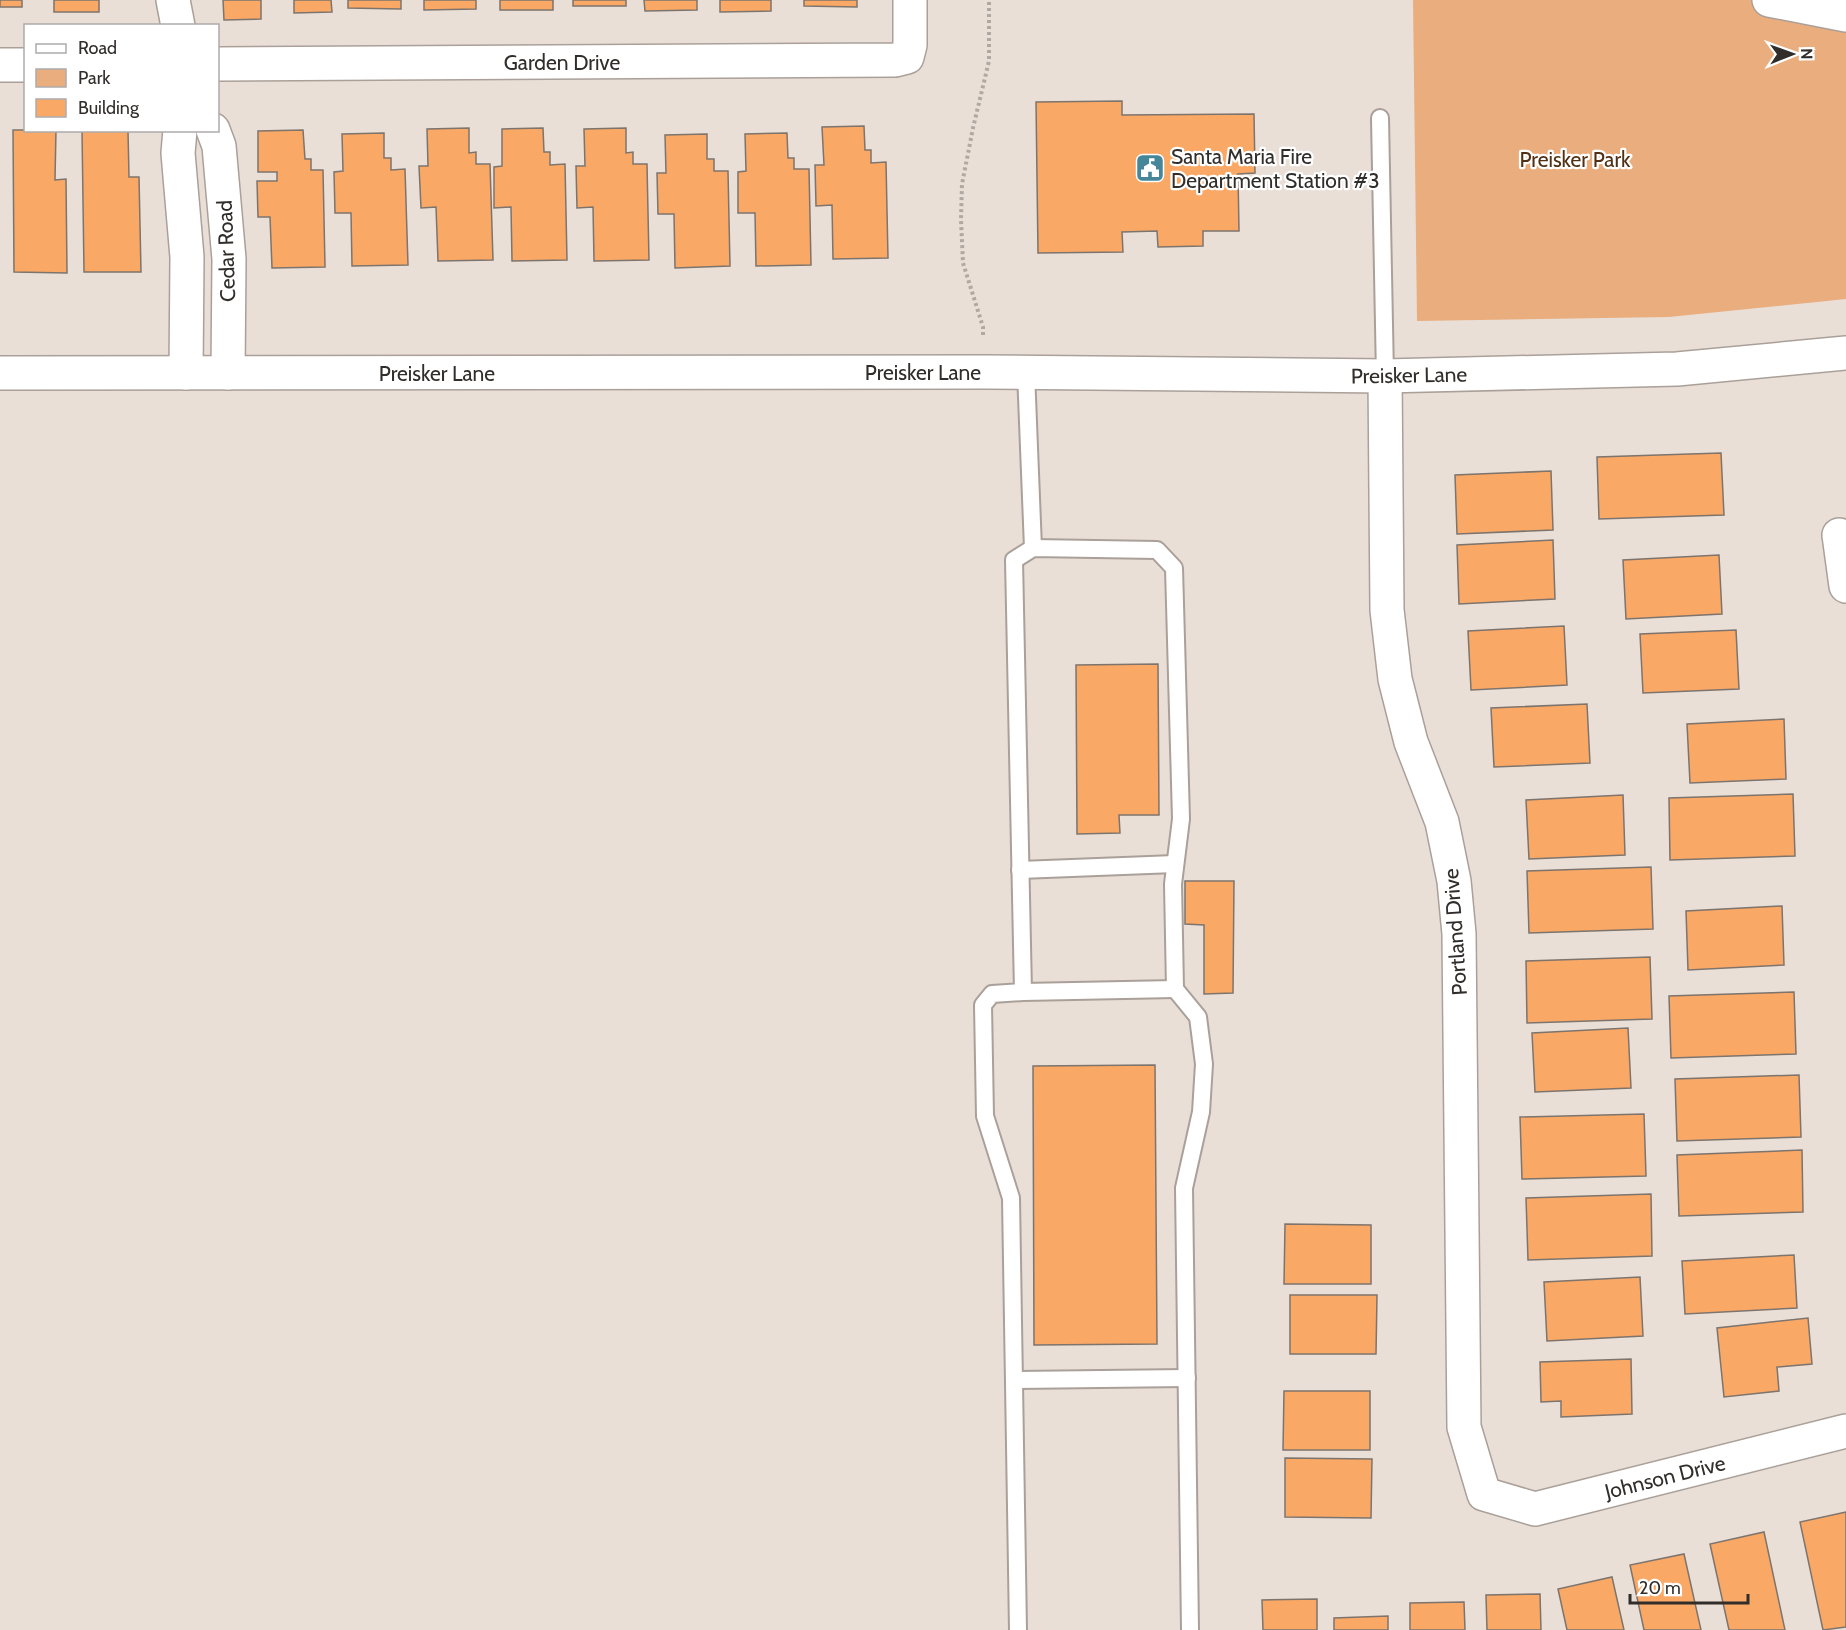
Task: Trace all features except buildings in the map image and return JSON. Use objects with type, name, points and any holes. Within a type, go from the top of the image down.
[{"type":"street","points":[[173,0],[178,24]]},
{"type":"street","name":"Garden Drive","points":[[219,64],[883,60],[907,57],[910,45],[910,0]]},
{"type":"street","points":[[1769,0],[1846,15]]},
{"type":"street","points":[[0,65],[24,65]]},
{"type":"street","name":"Cedar Road","points":[[180,132],[178,153],[187,257],[186,373]]},
{"type":"street","name":"Cedar Road","points":[[214,132],[219,146],[229,259],[228,373]]},
{"type":"street","name":"Preisker Lane","points":[[0,374],[1026,372],[1385,376],[1677,369],[1846,353]]},
{"type":"street","name":"Portland Drive","points":[[1385,376],[1387,610],[1395,679],[1411,742],[1442,822],[1454,881],[1459,934],[1464,1427],[1484,1494]]},
{"type":"street","points":[[1839,535],[1846,585]]},
{"type":"street","name":"Johnson Drive","points":[[1484,1494],[1535,1509],[1846,1431]]},
{"type":"lane","points":[[1380,118],[1385,376]]},
{"type":"lane","points":[[1026,372],[1033,548]]},
{"type":"lane","points":[[1023,992],[1014,560],[1033,548],[1157,550],[1174,568],[1181,819],[1173,884],[1175,989],[1198,1017],[1204,1064],[1201,1112],[1184,1188],[1190,1630]]},
{"type":"lane","points":[[1020,870],[1175,864]]},
{"type":"lane","points":[[1018,1630],[1011,1198],[985,1116],[983,1005],[992,994],[1175,989]]},
{"type":"lane","points":[[1014,1380],[1187,1378]]},
{"type":"path","points":[[986,372],[983,327],[963,263],[961,220],[962,184],[989,61],[989,0]]},
{"type":"green space","name":"Preisker Park","points":[[1413,0],[1846,0],[1846,299],[1669,317],[1417,321]]},
{"type":"place","name":"Santa Maria Fire Department Station #3","points":[[1150,168]]}]
